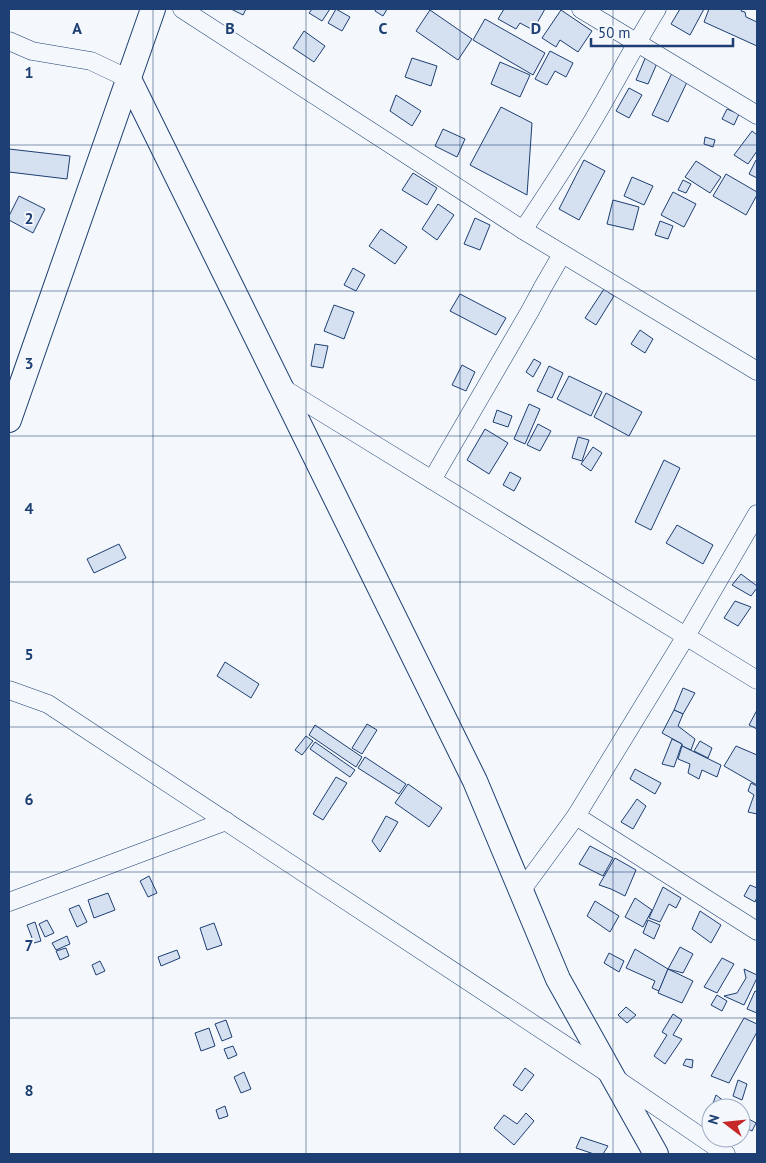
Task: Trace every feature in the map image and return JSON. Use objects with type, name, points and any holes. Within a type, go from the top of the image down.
[{"type":"street","points":[[9,420],[153,9]]},
{"type":"street","points":[[182,9],[523,230],[757,371]]},
{"type":"street","points":[[581,9],[757,115]]},
{"type":"street","points":[[523,230],[592,122],[636,42],[657,9]]},
{"type":"street","points":[[9,41],[32,51],[91,62],[129,79],[475,780],[558,978],[656,1154]]},
{"type":"street","points":[[432,480],[562,254]]},
{"type":"street","points":[[281,388],[757,680]]},
{"type":"street","points":[[521,891],[576,816],[686,636],[757,514]]},
{"type":"street","points":[[9,690],[48,704],[612,1076],[726,1154]]},
{"type":"street","points":[[576,816],[757,931]]},
{"type":"street","points":[[9,902],[226,821]]},
{"type":"building","points":[[231,9],[246,9],[243,15]]},
{"type":"building","points":[[312,9],[330,9],[322,21],[309,13]]},
{"type":"building","points":[[336,9],[350,17],[342,31],[328,23]]},
{"type":"building","points":[[376,9],[387,9],[383,16],[375,11]]},
{"type":"building","points":[[504,9],[545,9],[533,30],[520,23],[516,29],[498,19]]},
{"type":"building","points":[[680,9],[704,9],[690,35],[671,24]]},
{"type":"building","points":[[709,9],[742,9],[741,11],[745,12],[746,17],[757,22],[757,46],[704,22]]},
{"type":"building","points":[[430,10],[472,39],[458,60],[416,31]]},
{"type":"building","points":[[561,10],[592,31],[578,52],[560,40],[556,47],[542,38]]},
{"type":"building","points":[[485,19],[545,53],[533,75],[473,40]]},
{"type":"building","points":[[304,31],[325,46],[314,62],[293,48]]},
{"type":"building","points":[[550,51],[573,63],[566,77],[555,71],[547,85],[535,79]]},
{"type":"building","points":[[646,56],[658,61],[648,84],[636,80]]},
{"type":"building","points":[[412,58],[437,66],[431,86],[405,77]]},
{"type":"building","points":[[500,62],[530,75],[520,97],[491,84]]},
{"type":"building","points":[[672,73],[688,80],[668,122],[652,115]]},
{"type":"building","points":[[629,88],[642,95],[629,118],[616,111]]},
{"type":"building","points":[[396,95],[421,111],[412,126],[390,111]]},
{"type":"building","points":[[501,107],[532,123],[527,195],[470,165]]},
{"type":"building","points":[[727,109],[739,114],[734,125],[722,119]]},
{"type":"building","points":[[443,129],[465,139],[457,157],[435,146]]},
{"type":"building","points":[[752,131],[757,135],[757,151],[748,164],[734,155]]},
{"type":"building","points":[[705,137],[715,140],[713,147],[704,144]]},
{"type":"building","points":[[9,149],[70,156],[67,179],[9,172]]},
{"type":"building","points":[[584,160],[605,171],[579,220],[559,209]]},
{"type":"building","points":[[696,161],[721,177],[710,193],[685,177]]},
{"type":"building","points":[[757,161],[757,178],[749,174]]},
{"type":"building","points":[[413,173],[437,188],[427,205],[402,190]]},
{"type":"building","points":[[726,174],[757,192],[746,215],[713,196]]},
{"type":"building","points":[[632,177],[653,186],[644,205],[624,196]]},
{"type":"building","points":[[683,180],[691,184],[686,193],[678,190]]},
{"type":"building","points":[[673,192],[696,204],[684,227],[661,215]]},
{"type":"building","points":[[19,196],[45,209],[33,233],[9,220],[9,216]]},
{"type":"building","points":[[613,200],[639,207],[633,230],[607,224]]},
{"type":"building","points":[[438,204],[454,215],[437,240],[422,229]]},
{"type":"building","points":[[475,218],[490,225],[480,250],[464,244]]},
{"type":"building","points":[[660,221],[673,226],[668,239],[655,235]]},
{"type":"building","points":[[381,229],[407,247],[395,264],[369,246]]},
{"type":"building","points":[[353,268],[365,275],[356,291],[344,285]]},
{"type":"building","points":[[604,289],[614,296],[596,325],[585,318]]},
{"type":"building","points":[[460,294],[506,318],[496,335],[450,311]]},
{"type":"building","points":[[334,305],[354,312],[344,339],[324,331]]},
{"type":"building","points":[[640,330],[653,339],[645,353],[631,344]]},
{"type":"building","points":[[315,344],[328,346],[323,368],[311,366]]},
{"type":"building","points":[[534,359],[541,363],[533,377],[526,372]]},
{"type":"building","points":[[462,365],[475,372],[466,391],[452,385]]},
{"type":"building","points":[[549,366],[563,373],[552,398],[537,391]]},
{"type":"building","points":[[569,376],[602,392],[591,416],[557,399]]},
{"type":"building","points":[[606,393],[642,412],[629,436],[594,417]]},
{"type":"building","points":[[529,404],[540,409],[525,444],[514,439]]},
{"type":"building","points":[[497,410],[512,416],[508,427],[493,422]]},
{"type":"building","points":[[538,424],[551,431],[540,451],[527,445]]},
{"type":"building","points":[[485,429],[508,443],[489,474],[467,460]]},
{"type":"building","points":[[578,437],[589,440],[582,461],[572,458]]},
{"type":"building","points":[[593,447],[602,453],[591,471],[581,464]]},
{"type":"building","points":[[664,460],[680,468],[651,530],[635,522]]},
{"type":"building","points":[[510,472],[521,478],[514,491],[503,485]]},
{"type":"building","points":[[677,525],[713,545],[703,564],[666,543]]},
{"type":"building","points":[[119,544],[126,558],[94,573],[87,559]]},
{"type":"building","points":[[741,574],[757,586],[751,596],[732,585]]},
{"type":"building","points":[[735,601],[751,607],[738,626],[724,618]]},
{"type":"building","points":[[225,662],[259,684],[251,698],[217,676]]},
{"type":"building","points":[[683,688],[695,693],[683,714],[674,710]]},
{"type":"building","points":[[674,710],[683,714],[678,726],[695,739],[691,750],[662,733]]},
{"type":"building","points":[[757,710],[757,729],[749,725]]},
{"type":"building","points":[[367,724],[377,730],[362,754],[352,748]]},
{"type":"building","points":[[315,725],[362,757],[356,767],[309,735]]},
{"type":"building","points":[[306,736],[313,741],[302,755],[295,750]]},
{"type":"building","points":[[672,739],[682,744],[674,767],[662,764]]},
{"type":"building","points":[[700,741],[712,748],[708,758],[694,751]]},
{"type":"building","points":[[315,742],[355,770],[350,777],[310,749]]},
{"type":"building","points":[[682,746],[721,765],[717,777],[702,770],[699,779],[688,773],[690,764],[678,759]]},
{"type":"building","points":[[736,746],[757,755],[757,785],[724,766]]},
{"type":"building","points":[[365,757],[406,784],[399,794],[358,768]]},
{"type":"building","points":[[635,769],[661,783],[655,794],[630,779]]},
{"type":"building","points":[[336,777],[347,783],[323,820],[313,814]]},
{"type":"building","points":[[751,783],[757,786],[757,814],[748,812],[754,795],[748,791]]},
{"type":"building","points":[[408,784],[442,808],[429,827],[395,803]]},
{"type":"building","points":[[637,799],[646,806],[633,829],[621,822]]},
{"type":"building","points":[[386,816],[398,822],[380,852],[372,841]]},
{"type":"building","points":[[590,846],[613,858],[603,876],[579,864]]},
{"type":"building","points":[[615,858],[636,870],[625,896],[599,885]]},
{"type":"building","points":[[149,876],[157,893],[148,897],[140,881]]},
{"type":"building","points":[[750,885],[757,888],[755,902],[744,896]]},
{"type":"building","points":[[663,887],[681,898],[676,908],[669,904],[660,922],[649,918]]},
{"type":"building","points":[[108,893],[115,910],[94,918],[88,900]]},
{"type":"building","points":[[635,898],[652,910],[643,927],[625,917]]},
{"type":"building","points":[[595,901],[619,916],[610,932],[587,916]]},
{"type":"building","points":[[79,905],[87,922],[77,927],[69,909]]},
{"type":"building","points":[[700,911],[721,925],[711,943],[692,929]]},
{"type":"building","points":[[47,920],[54,933],[45,937],[39,924]]},
{"type":"building","points":[[648,920],[660,925],[654,939],[643,933]]},
{"type":"building","points":[[35,922],[41,941],[34,943],[27,925]]},
{"type":"building","points":[[214,923],[222,945],[207,950],[200,928]]},
{"type":"building","points":[[67,936],[70,944],[56,950],[52,943]]},
{"type":"building","points":[[680,947],[693,954],[683,973],[668,969]]},
{"type":"building","points":[[66,948],[69,956],[60,960],[56,951]]},
{"type":"building","points":[[635,949],[668,969],[659,991],[652,988],[655,981],[626,968]]},
{"type":"building","points":[[177,950],[180,958],[161,966],[158,957]]},
{"type":"building","points":[[609,953],[624,961],[619,972],[604,963]]},
{"type":"building","points":[[722,958],[734,964],[717,993],[704,987]]},
{"type":"building","points":[[100,961],[105,971],[96,975],[92,965]]},
{"type":"building","points":[[668,969],[693,981],[682,1003],[658,993]]},
{"type":"building","points":[[744,969],[757,975],[757,978],[744,1005],[724,996],[737,993],[746,978]]},
{"type":"building","points":[[755,991],[757,992],[757,1013],[747,1009]]},
{"type":"building","points":[[717,995],[727,1001],[722,1011],[711,1005]]},
{"type":"building","points":[[626,1007],[636,1015],[627,1023],[618,1015]]},
{"type":"building","points":[[673,1014],[682,1020],[673,1035],[682,1039],[665,1064],[654,1056],[667,1035],[662,1032]]},
{"type":"building","points":[[744,1018],[757,1024],[757,1032],[729,1083],[711,1076]]},
{"type":"building","points":[[226,1020],[232,1037],[222,1041],[215,1024]]},
{"type":"building","points":[[209,1028],[215,1046],[201,1051],[195,1033]]},
{"type":"building","points":[[233,1046],[237,1055],[228,1059],[224,1049]]},
{"type":"building","points":[[686,1059],[693,1060],[692,1068],[683,1065]]},
{"type":"building","points":[[525,1068],[534,1075],[522,1091],[513,1085]]},
{"type":"building","points":[[244,1072],[251,1089],[241,1093],[234,1077]]},
{"type":"building","points":[[738,1080],[747,1084],[743,1098],[733,1096]]},
{"type":"building","points":[[225,1106],[228,1116],[219,1119],[216,1110]]},
{"type":"building","points":[[526,1113],[534,1121],[514,1145],[494,1128],[504,1115],[517,1124]]},
{"type":"building","points":[[751,1120],[756,1123],[751,1130]]},
{"type":"building","points":[[581,1137],[608,1146],[603,1154],[594,1154],[576,1148]]}]
